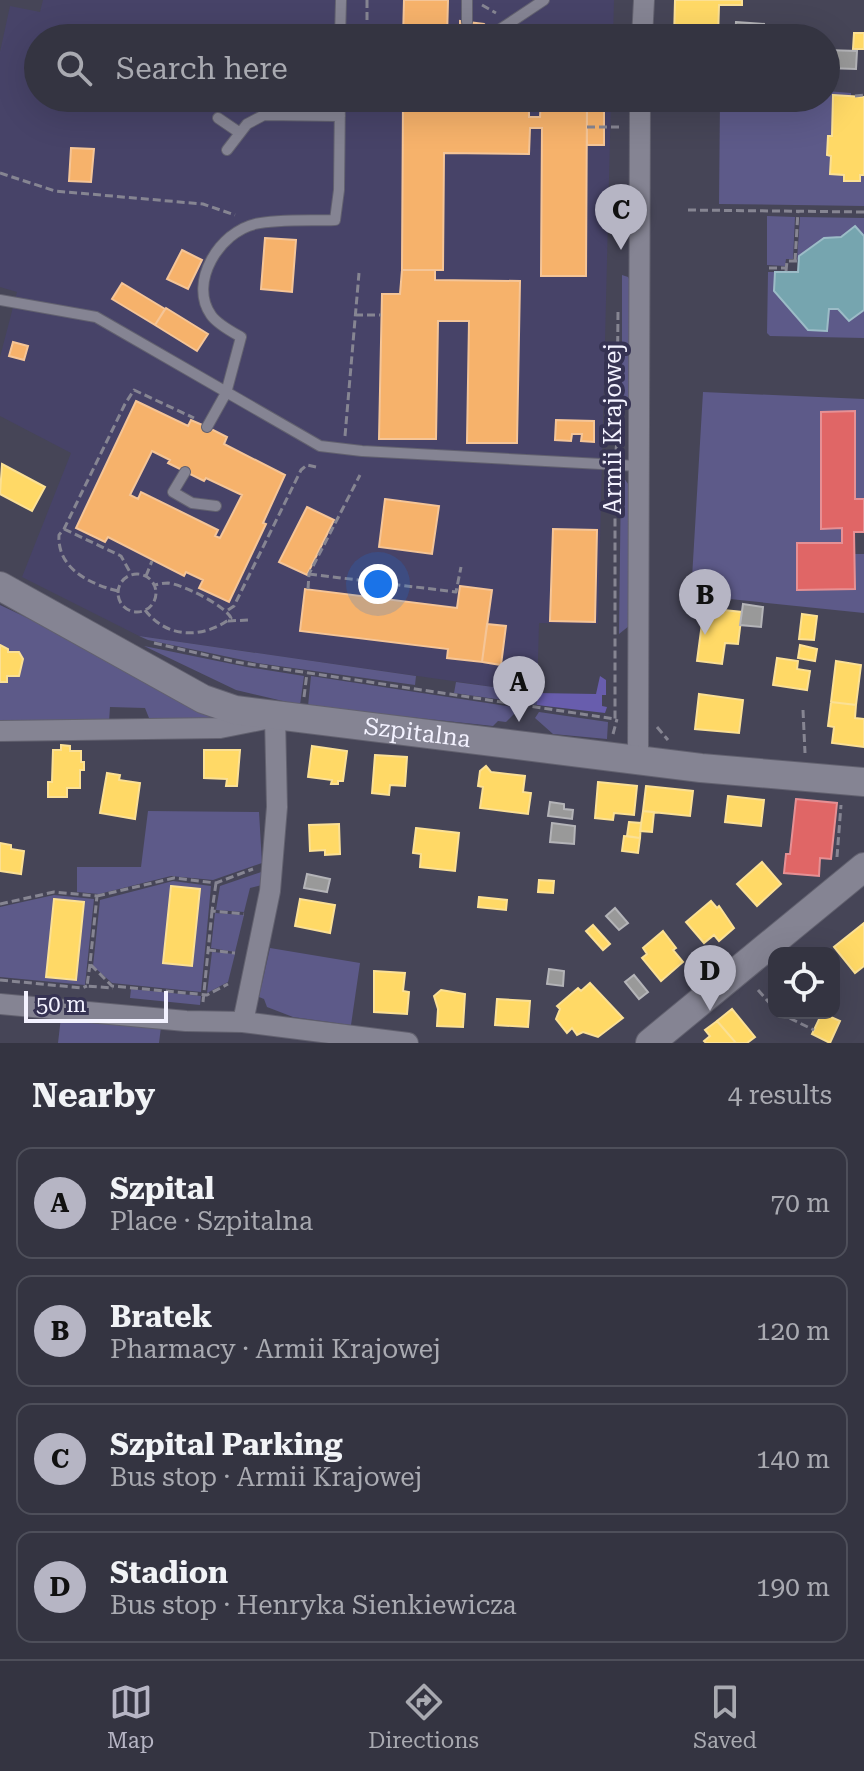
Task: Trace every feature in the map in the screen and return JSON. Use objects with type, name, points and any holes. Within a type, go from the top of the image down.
[{"type":"street","points":[[643,24],[644,0]]},
{"type":"street","name":"Armii Krajowej","points":[[638,760],[640,112]]},
{"type":"street","name":"Szpitalna","points":[[6,585],[203,699],[235,710],[853,787]]},
{"type":"street","points":[[0,731],[220,728],[275,717],[277,807],[270,891],[243,1022]]},
{"type":"street","points":[[650,1043],[864,867]]},
{"type":"street","points":[[0,1004],[243,1022],[408,1043]]},
{"type":"lane","points":[[340,24],[341,0]]},
{"type":"lane","points":[[467,0],[467,22]]},
{"type":"lane","points":[[508,24],[544,0]]},
{"type":"lane","points":[[208,426],[226,393],[241,337],[212,317],[202,294],[209,264],[226,238],[254,224],[335,220],[339,190],[340,112]]},
{"type":"lane","points":[[227,150],[247,124],[264,115],[340,116]]},
{"type":"lane","points":[[218,118],[240,133]]},
{"type":"lane","points":[[0,300],[96,317],[320,446],[638,466]]},
{"type":"lane","points":[[185,472],[173,492],[192,503],[216,506]]},
{"type":"path","points":[[367,0],[367,24]]},
{"type":"path","points":[[855,96],[864,95]]},
{"type":"path","points":[[587,127],[619,127]]},
{"type":"path","points":[[0,173],[55,191],[203,204],[243,217],[254,224]]},
{"type":"path","points":[[688,210],[864,212]]},
{"type":"path","points":[[769,268],[786,270],[787,261],[796,261],[798,211]]},
{"type":"path","points":[[344,449],[359,273]]},
{"type":"path","points":[[355,315],[381,315]]},
{"type":"path","points":[[118,591],[100,585],[69,567],[61,557],[58,543],[59,535],[125,404],[134,390],[208,426]]},
{"type":"path","points":[[143,641],[236,662],[615,719],[617,416],[639,417]]},
{"type":"path","points":[[228,610],[234,606],[301,470],[307,465],[316,467]]},
{"type":"path","points":[[308,589],[309,574],[360,475]]},
{"type":"path","points":[[64,529],[121,556],[131,574]]},
{"type":"path","points":[[146,576],[152,561]]},
{"type":"path","points":[[309,574],[456,592],[461,567]]},
{"type":"path","points":[[131,574],[146,576],[155,585],[154,601],[139,612],[127,609],[119,600],[121,582],[131,574]]},
{"type":"path","points":[[145,610],[153,621],[179,632],[196,634],[219,628],[231,618],[228,610],[169,583],[155,585]]},
{"type":"path","points":[[228,621],[248,620]]},
{"type":"path","points":[[803,710],[805,753]]},
{"type":"path","points":[[836,869],[853,787]]},
{"type":"path","points":[[0,904],[54,892],[97,896],[174,878],[216,883],[253,869]]},
{"type":"path","points":[[201,1021],[216,883]]},
{"type":"path","points":[[87,986],[97,896]]},
{"type":"path","points":[[212,911],[244,914]]},
{"type":"path","points":[[208,950],[235,953]]},
{"type":"path","points":[[90,964],[113,986],[204,994],[228,984]]},
{"type":"path","points":[[0,980],[82,988],[113,989],[113,986]]},
{"type":"path","points":[[758,990],[768,1001]]},
{"type":"path","points":[[791,1019],[814,1030]]},
{"type":"shaded area","points":[[43,0],[614,0],[613,24],[24,24],[24,112],[611,112],[598,624],[539,623],[537,693],[139,636],[22,577],[71,453],[0,416],[0,357],[17,292],[0,287],[0,52],[10,6],[40,12]]},
{"type":"shaded area","points":[[720,112],[833,112],[832,136],[828,136],[827,155],[831,156],[830,174],[844,175],[844,181],[859,181],[860,175],[864,175],[864,206],[719,204]]},
{"type":"shaded area","points":[[767,216],[795,217],[793,259],[786,259],[785,266],[767,265]]},
{"type":"shaded area","points":[[800,217],[864,218],[864,236],[854,226],[841,237],[823,238],[797,260]]},
{"type":"shaded area","points":[[768,272],[775,272],[774,291],[808,330],[829,309],[838,309],[849,321],[864,310],[864,338],[770,336],[767,333]]},
{"type":"shaded area","points":[[622,275],[628,277],[632,284],[631,404],[624,403],[622,395]]},
{"type":"shaded area","points":[[703,392],[864,399],[864,499],[855,499],[855,412],[821,412],[821,528],[842,528],[842,543],[797,543],[798,590],[854,589],[854,554],[864,554],[864,613],[691,595]]},
{"type":"shaded area","points":[[621,474],[631,488],[629,626],[619,634]]},
{"type":"shaded area","points":[[0,605],[238,718],[151,723],[145,708],[110,707],[109,722],[0,727]]},
{"type":"shaded area","points":[[139,636],[416,676],[415,685],[257,663]]},
{"type":"shaded area","points":[[144,646],[304,676],[300,705],[236,690]]},
{"type":"shaded area","points":[[311,676],[520,708],[506,722],[498,721],[493,726],[308,706]]},
{"type":"shaded area","points":[[600,676],[606,680],[606,695],[602,695],[602,706],[607,707],[605,713],[537,705],[537,693],[596,694]]},
{"type":"shaded area","points":[[456,682],[537,693],[537,705],[454,693]]},
{"type":"shaded area","points":[[539,712],[608,722],[607,739],[553,734],[535,718]]},
{"type":"shaded area","points":[[148,811],[259,812],[262,863],[213,880],[171,876],[99,894],[77,892],[77,867],[141,867]]},
{"type":"shaded area","points":[[267,870],[266,884],[250,888],[244,912],[216,910],[220,886]]},
{"type":"shaded area","points":[[173,881],[211,886],[201,992],[112,983],[93,966],[100,900]]},
{"type":"shaded area","points":[[54,895],[94,899],[85,985],[0,977],[0,907]]},
{"type":"shaded area","points":[[215,913],[244,915],[235,952],[211,948]]},
{"type":"shaded area","points":[[270,948],[360,963],[351,1025],[293,1017],[267,1007],[264,999],[259,997]]},
{"type":"shaded area","points":[[212,952],[235,954],[228,982],[207,993]]},
{"type":"shaded area","points":[[131,989],[201,996],[200,1005],[130,998]]},
{"type":"shaded area","points":[[61,1017],[161,1027],[159,1043],[58,1043]]},
{"type":"building: Homes","points":[[675,0],[742,0],[742,5],[719,5],[718,24],[674,24]]},
{"type":"building: Homes","points":[[854,33],[864,33],[864,49],[853,49]]},
{"type":"building: Homes","points":[[840,95],[864,97],[864,175],[860,175],[860,181],[844,181],[844,175],[830,174],[828,136],[832,136],[833,112],[840,112]]},
{"type":"building: Homes","points":[[2,464],[45,487],[32,511],[0,494]]},
{"type":"building: Homes","points":[[704,608],[742,612],[738,644],[725,643],[722,664],[697,661]]},
{"type":"building: Homes","points":[[802,614],[817,616],[814,640],[799,639]]},
{"type":"building: Homes","points":[[0,645],[8,652],[19,652],[23,659],[19,676],[7,676],[7,682],[0,682]]},
{"type":"building: Homes","points":[[800,645],[817,649],[815,661],[798,658]]},
{"type":"building: Homes","points":[[777,658],[798,661],[797,669],[810,671],[807,690],[773,685]]},
{"type":"building: Homes","points":[[836,661],[861,665],[856,705],[831,702]]},
{"type":"building: Homes","points":[[699,694],[743,700],[739,733],[695,729]]},
{"type":"building: Homes","points":[[831,702],[856,705],[855,718],[864,719],[864,747],[832,743],[834,727],[828,726]]},
{"type":"building: Homes","points":[[61,745],[70,746],[70,751],[81,751],[84,770],[80,770],[80,788],[67,788],[67,797],[48,797],[53,750],[61,750]]},
{"type":"building: Homes","points":[[312,746],[347,751],[343,781],[331,784],[332,780],[308,777]]},
{"type":"building: Homes","points":[[204,750],[240,750],[237,786],[226,786],[227,779],[204,778]]},
{"type":"building: Homes","points":[[375,755],[407,757],[405,786],[390,785],[389,795],[372,793]]},
{"type":"building: Homes","points":[[486,766],[491,772],[525,776],[523,792],[531,793],[528,814],[480,808],[483,787],[478,786],[480,771]]},
{"type":"building: Homes","points":[[107,773],[120,775],[119,780],[140,783],[135,819],[100,813]]},
{"type":"building: Homes","points":[[598,782],[637,786],[634,815],[614,813],[613,820],[595,818]]},
{"type":"building: Homes","points":[[646,786],[693,791],[690,816],[643,811]]},
{"type":"building: Homes","points":[[728,796],[764,800],[761,826],[725,822]]},
{"type":"building: Homes","points":[[643,811],[654,812],[652,832],[640,831]]},
{"type":"building: Homes","points":[[629,822],[641,823],[640,838],[627,836]]},
{"type":"building: Homes","points":[[339,824],[340,854],[325,855],[325,850],[310,851],[309,825]]},
{"type":"building: Homes","points":[[416,828],[459,833],[455,871],[420,867],[421,854],[413,853]]},
{"type":"building: Homes","points":[[624,836],[640,838],[638,853],[622,851]]},
{"type":"building: Homes","points":[[0,843],[24,851],[21,874],[0,871]]},
{"type":"building: Homes","points":[[762,862],[781,884],[757,906],[737,884]]},
{"type":"building: Homes","points":[[539,880],[554,881],[553,893],[538,892]]},
{"type":"building: Homes","points":[[171,886],[200,889],[192,966],[163,963]]},
{"type":"building: Homes","points":[[479,897],[507,900],[506,910],[478,907]]},
{"type":"building: Homes","points":[[54,899],[84,902],[76,980],[46,977]]},
{"type":"building: Homes","points":[[300,899],[335,905],[330,933],[295,926]]},
{"type":"building: Homes","points":[[711,901],[717,908],[719,906],[734,928],[719,941],[714,935],[704,943],[686,922]]},
{"type":"building: Homes","points":[[864,923],[864,966],[855,973],[840,954],[840,947],[834,947]]},
{"type":"building: Homes","points":[[593,925],[610,944],[603,950],[586,931]]},
{"type":"building: Homes","points":[[663,931],[683,962],[661,981],[642,958],[647,954],[643,948]]},
{"type":"building: Homes","points":[[374,971],[405,973],[403,991],[409,992],[407,1014],[374,1012]]},
{"type":"building: Homes","points":[[590,983],[623,1018],[598,1037],[583,1032],[577,1035],[572,1028],[567,1033],[556,1019],[560,1009],[557,1006],[578,988],[581,991]]},
{"type":"building: Homes","points":[[441,990],[465,994],[463,1027],[437,1026],[438,1009],[434,996]]},
{"type":"building: Homes","points":[[497,999],[530,1001],[528,1027],[495,1025]]},
{"type":"building: Homes","points":[[732,1009],[755,1037],[747,1043],[736,1043],[717,1021]]},
{"type":"building: Homes","points":[[819,1019],[840,1021],[830,1043],[812,1034]]},
{"type":"building: Homes","points":[[717,1021],[736,1043],[704,1041],[710,1036],[705,1030]]},
{"type":"building: Shops","points":[[855,411],[855,499],[864,499],[864,532],[854,532],[855,589],[797,590],[797,543],[842,543],[842,528],[821,529],[821,412]]},
{"type":"building: Shops","points":[[796,799],[837,803],[831,859],[820,858],[819,876],[784,873],[786,854],[790,854]]},
{"type":"building: Health","points":[[404,0],[448,0],[447,24],[403,24]]},
{"type":"building: Health","points":[[403,112],[529,112],[529,117],[540,117],[540,112],[587,112],[586,276],[541,276],[542,128],[530,128],[529,154],[444,153],[443,270],[402,270]]},
{"type":"building: Health","points":[[587,112],[604,112],[604,145],[587,145]]},
{"type":"building: Health","points":[[71,148],[94,149],[91,182],[69,181]]},
{"type":"building: Health","points":[[265,238],[296,240],[292,292],[261,289]]},
{"type":"building: Health","points":[[182,250],[202,260],[188,289],[167,279]]},
{"type":"building: Health","points":[[402,270],[435,270],[435,280],[520,281],[517,443],[467,443],[469,321],[438,321],[436,439],[379,439],[382,294],[400,294]]},
{"type":"building: Health","points":[[122,283],[165,309],[155,325],[112,299]]},
{"type":"building: Health","points":[[166,308],[208,334],[197,351],[155,325]]},
{"type":"building: Health","points":[[13,342],[28,346],[24,360],[9,356]]},
{"type":"building: Health","points":[[136,401],[188,426],[191,420],[207,427],[227,437],[224,444],[285,475],[229,602],[199,588],[203,580],[186,572],[184,576],[108,537],[105,542],[76,528]],"holes":[[[152,451],[170,460],[168,463],[204,481],[206,478],[242,495],[220,538],[215,536],[218,530],[141,492],[138,499],[130,495]]]},
{"type":"building: Health","points":[[556,420],[594,421],[594,442],[581,441],[582,434],[572,434],[571,441],[555,440]]},
{"type":"building: Health","points":[[385,499],[439,506],[432,554],[379,547]]},
{"type":"building: Health","points":[[307,507],[334,520],[307,575],[279,562]]},
{"type":"building: Health","points":[[553,529],[597,530],[595,622],[550,621]]},
{"type":"building: Health","points":[[460,586],[492,590],[482,662],[447,658],[448,649],[300,631],[305,589],[457,608]]},
{"type":"building: Health","points":[[487,624],[506,626],[501,665],[482,662]]},
{"type":"building: Public","points":[[855,226],[864,236],[864,310],[849,321],[838,309],[829,309],[827,331],[808,330],[774,291],[775,272],[798,272],[799,256],[824,238],[841,237]]},
{"type":"building: Industry","points":[[840,50],[857,51],[856,69],[840,68]]},
{"type":"building: Industry","points":[[743,604],[763,607],[761,627],[740,625]]},
{"type":"building: Industry","points":[[550,802],[564,804],[564,809],[573,810],[572,819],[548,816]]},
{"type":"building: Industry","points":[[552,823],[575,826],[574,844],[550,842]]},
{"type":"building: Industry","points":[[307,874],[330,879],[327,892],[304,888]]},
{"type":"building: Industry","points":[[615,908],[628,923],[619,930],[606,916]]},
{"type":"building: Industry","points":[[549,969],[564,971],[563,986],[547,984]]},
{"type":"building: Industry","points":[[634,975],[648,992],[639,999],[625,982]]},
{"type":"place","name":"Szpital Parking","points":[[621,250]]},
{"type":"place","name":"Bratek","points":[[705,635]]},
{"type":"place","name":"Szpital","points":[[519,722]]},
{"type":"place","name":"Stadion","points":[[710,1011]]}]
